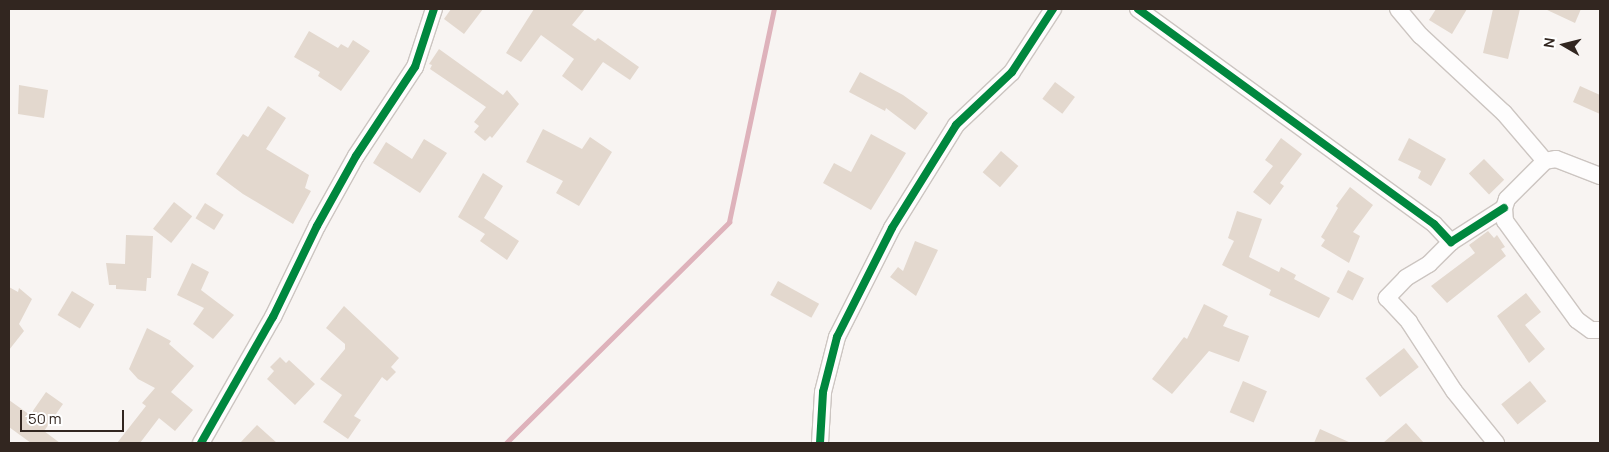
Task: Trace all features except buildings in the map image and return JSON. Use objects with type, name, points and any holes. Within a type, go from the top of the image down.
[{"type":"street","points":[[202,443],[273,317],[316,226],[356,156],[415,67],[434,9]]},
{"type":"street","points":[[820,443],[823,392],[837,337],[883,244],[956,125],[1012,72],[1053,9]]},
{"type":"street","points":[[1138,9],[1434,224],[1451,242]]},
{"type":"street","points":[[1398,9],[1420,36],[1504,113],[1545,161]]},
{"type":"street","points":[[1600,176],[1556,159],[1545,161],[1507,199],[1504,208],[1504,221],[1577,320],[1591,330],[1600,330]]},
{"type":"street","points":[[1494,443],[1454,391],[1409,322],[1387,298],[1451,242],[1504,208]]},
{"type":"waterway","points":[[506,443],[729,222],[774,9]]},
{"type":"cycle path","points":[[201,443],[273,317],[317,226],[356,156],[415,67],[434,9]]},
{"type":"cycle path","points":[[820,443],[823,392],[837,337],[892,228],[956,125],[1012,72],[1053,9]]},
{"type":"cycle path","points":[[1138,9],[1434,224],[1451,242],[1504,208]]}]
